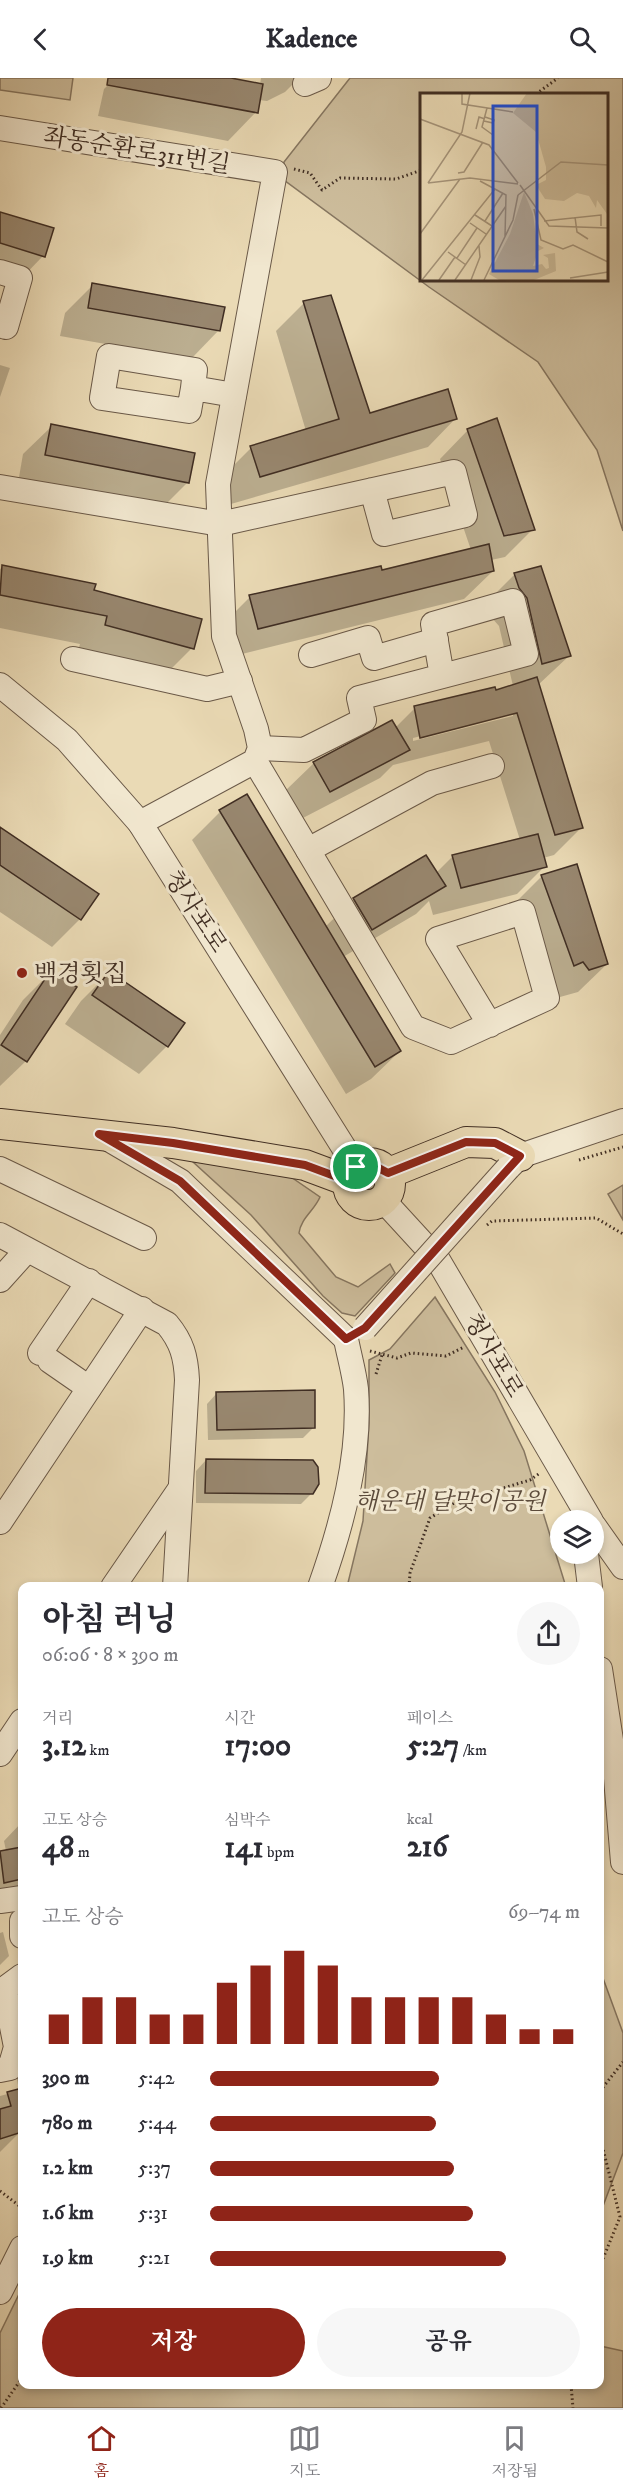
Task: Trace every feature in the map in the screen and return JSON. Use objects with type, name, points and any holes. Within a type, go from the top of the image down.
[{"type":"main road","points":[[0,1124],[173,1143],[352,1174],[373,1165],[386,1186],[466,1142],[495,1143],[514,1162]]},
{"type":"street","name":"좌동순환로311번길","points":[[0,128],[275,172],[234,395]]},
{"type":"street","points":[[0,272],[20,278],[6,327],[0,325]]},
{"type":"street","points":[[193,388],[234,395],[218,484],[224,636],[240,681],[257,754],[308,850],[413,1027],[452,1042],[547,998],[523,912],[438,939],[490,1024]]},
{"type":"street","points":[[1,488],[220,524],[372,490]]},
{"type":"street","points":[[140,823],[257,754],[304,750],[364,720],[359,698],[526,654],[513,601],[433,624],[442,676]]},
{"type":"street","points":[[311,655],[368,638],[374,658],[436,640]]},
{"type":"street","points":[[73,659],[207,689],[240,681]]},
{"type":"street","name":"청사포로","points":[[0,685],[67,740],[140,823],[352,1174]]},
{"type":"street","points":[[308,850],[432,783],[492,766]]},
{"type":"street","points":[[322,1582],[353,1466],[360,1339],[514,1162],[623,1121]]},
{"type":"street","points":[[99,1134],[180,1181],[360,1339]]},
{"type":"street","points":[[0,1169],[144,1238]]},
{"type":"street","name":"청사포로","points":[[386,1186],[438,1260],[582,1510]]},
{"type":"street","points":[[0,1235],[167,1324],[180,1339],[186,1360],[175,1582]]},
{"type":"street","points":[[0,1280],[27,1250]]},
{"type":"street","points":[[89,1281],[45,1357],[89,1388]]},
{"type":"street","points":[[0,1522],[142,1310]]},
{"type":"street","points":[[116,1582],[180,1489]]},
{"type":"street","name":"청사포로","points":[[604,1542],[623,1567]]},
{"type":"street","points":[[587,1564],[589,1582]]},
{"type":"street","points":[[604,1695],[615,1766],[623,1862]]},
{"type":"street","points":[[0,1754],[18,1726]]},
{"type":"street","points":[[0,1901],[18,1899]]},
{"type":"street","points":[[0,2070],[10,2068],[16,2047],[9,1986]]},
{"type":"street","points":[[0,2292],[18,2256]]},
{"type":"path","points":[[537,93],[558,78]]},
{"type":"path","points":[[303,172],[310,172],[322,190],[339,178],[396,179],[420,171]]},
{"type":"path","points":[[483,1228],[492,1221],[596,1218],[623,1234]]},
{"type":"path","points":[[360,1339],[382,1354],[397,1358],[411,1353],[446,1356],[463,1347]]},
{"type":"path","points":[[375,1376],[382,1354]]},
{"type":"path","points":[[409,1582],[410,1573],[430,1518],[454,1503],[530,1480],[541,1472]]},
{"type":"path","points":[[604,2086],[623,2062]]},
{"type":"path","points":[[604,2153],[620,2217],[604,2256]]},
{"type":"path","points":[[0,2191],[18,2205]]},
{"type":"path","points":[[1,2408],[18,2384]]},
{"type":"path","points":[[571,2389],[573,2408]]},
{"type":"green space","points":[[0,78],[73,78],[70,100],[0,90]]},
{"type":"green space","points":[[350,78],[623,78],[623,531],[597,450],[538,362],[429,287],[284,180],[284,162]]},
{"type":"green space","points":[[192,1161],[285,1173],[320,1197],[302,1223],[299,1233],[336,1277],[358,1287],[390,1264],[395,1273],[355,1316],[342,1313],[323,1296],[251,1215]]},
{"type":"green space","points":[[623,1185],[623,1220],[608,1194]]},
{"type":"green space","name":"해운대 달맞이공원","points":[[435,1297],[495,1392],[524,1451],[550,1535],[550,1564],[559,1564],[564,1582],[348,1582],[363,1521],[369,1423],[369,1360],[390,1349]]},
{"type":"green space","points":[[604,1981],[623,2033],[623,2153],[604,2203]]},
{"type":"green space","points":[[18,2296],[18,2389],[604,2389],[604,2347],[623,2351],[623,2408],[0,2408],[0,2333]]},
{"type":"building","points":[[108,78],[231,78],[263,84],[258,113],[107,85]]},
{"type":"building","points":[[0,212],[54,228],[45,257],[0,243]]},
{"type":"building","points":[[92,283],[225,307],[220,331],[88,308]]},
{"type":"building","points":[[331,295],[370,413],[448,389],[457,419],[260,477],[250,446],[339,419],[303,301]]},
{"type":"building","points":[[497,418],[535,530],[504,536],[467,429]]},
{"type":"building","points":[[51,424],[195,453],[189,483],[45,455]]},
{"type":"building","points":[[489,544],[494,571],[258,629],[249,595],[381,566],[382,570]]},
{"type":"building","points":[[2,565],[96,584],[94,590],[202,619],[194,649],[105,625],[107,616],[0,595]]},
{"type":"building","points":[[541,566],[571,656],[542,664],[527,598],[519,588],[514,573]]},
{"type":"building","points":[[537,677],[583,828],[555,835],[517,713],[420,738],[414,706],[495,687],[496,690]]},
{"type":"building","points":[[392,720],[410,750],[330,792],[313,762]]},
{"type":"building","points":[[247,794],[401,1051],[375,1067],[219,810]]},
{"type":"building","points":[[0,827],[99,894],[81,920],[0,865]]},
{"type":"building","points":[[538,834],[547,867],[461,888],[452,855]]},
{"type":"building","points":[[426,855],[446,886],[372,930],[353,898]]},
{"type":"building","points":[[577,864],[608,964],[589,970],[583,962],[574,966],[541,875]]},
{"type":"building","points":[[51,970],[77,987],[27,1062],[1,1045]]},
{"type":"building","points":[[109,971],[185,1023],[168,1047],[92,995]]},
{"type":"building","points":[[315,1390],[315,1428],[217,1430],[216,1392]]},
{"type":"building","points":[[206,1459],[313,1460],[318,1467],[319,1484],[313,1494],[205,1493]]},
{"type":"building","points":[[18,1848],[18,1880],[4,1883],[0,1851]]},
{"type":"building","points":[[18,2089],[18,2133],[0,2139],[0,2109],[11,2106],[7,2092]]},
{"type":"place","name":"백경횟집","points":[[22,973]]},
{"type":"route","points":[[99,1134],[173,1143],[305,1165],[333,1173],[348,1181],[351,1172],[356,1167],[373,1165],[388,1173],[466,1142],[495,1143],[520,1156],[365,1328],[346,1339],[180,1181],[99,1134]]}]
